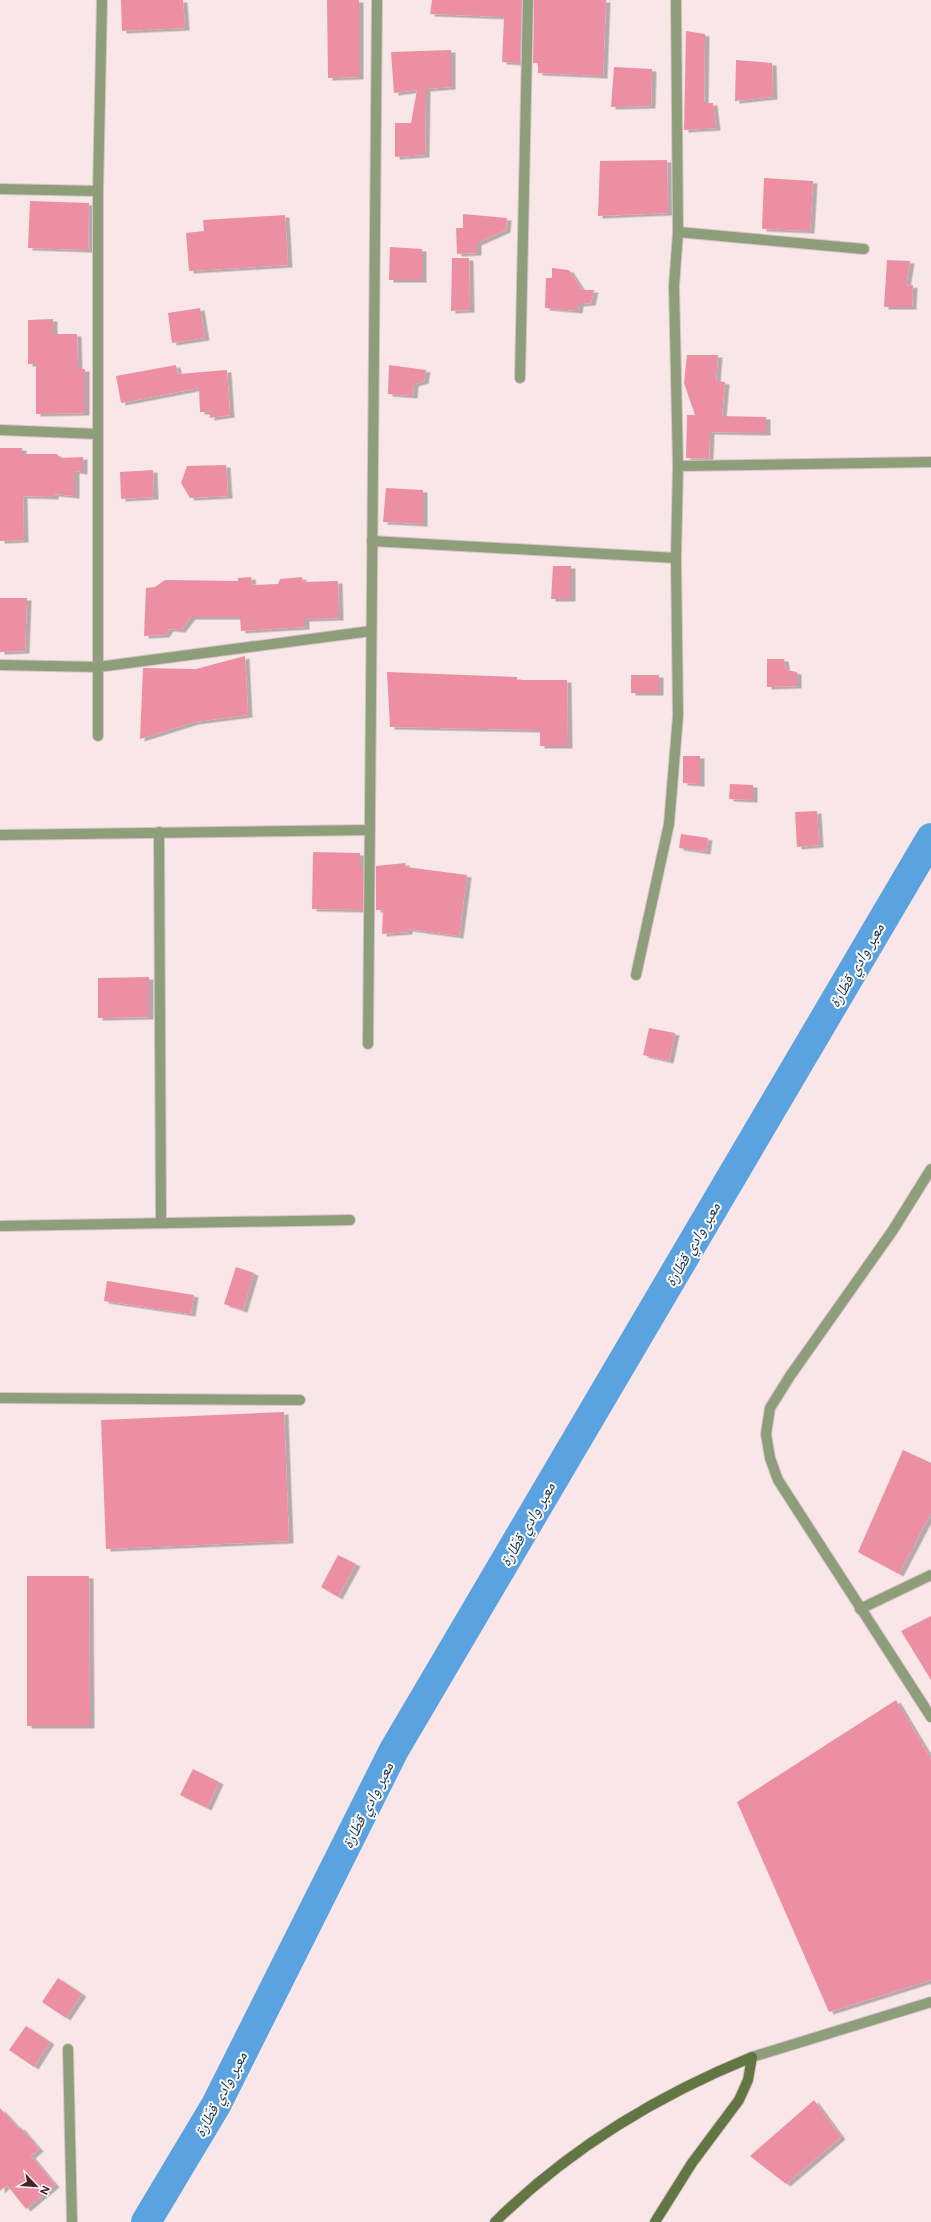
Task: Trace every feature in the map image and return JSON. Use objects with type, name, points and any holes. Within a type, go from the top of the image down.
[{"type":"street","points":[[98,736],[98,191],[102,0]]},
{"type":"street","points":[[368,1044],[377,0]]},
{"type":"street","points":[[520,378],[528,0]]},
{"type":"street","points":[[636,975],[669,824],[678,716],[676,558],[678,466],[674,286],[678,232],[676,0]]},
{"type":"street","points":[[0,189],[98,191]]},
{"type":"street","points":[[678,232],[864,249]]},
{"type":"street","points":[[0,430],[98,434]]},
{"type":"street","points":[[678,466],[931,462]]},
{"type":"street","points":[[372,541],[676,558]]},
{"type":"street","points":[[0,665],[98,667],[371,631]]},
{"type":"street","points":[[0,835],[370,830]]},
{"type":"street","points":[[159,832],[161,1223]]},
{"type":"street","points":[[931,1169],[893,1230],[790,1376],[770,1408],[766,1434],[770,1458],[778,1480],[931,1717]]},
{"type":"street","points":[[0,1226],[350,1220]]},
{"type":"street","points":[[0,1398],[300,1400]]},
{"type":"street","points":[[860,1609],[931,1575]]},
{"type":"street","points":[[495,2222],[519,2198],[573,2155],[618,2123],[705,2076],[752,2057],[931,2002]]},
{"type":"street","points":[[68,2049],[72,2222]]},
{"type":"street","points":[[655,2222],[685,2174],[739,2100],[748,2080],[752,2057]]},
{"type":"building","points":[[121,0],[183,0],[185,28],[122,31]]},
{"type":"building","points":[[327,0],[359,0],[359,77],[328,78]]},
{"type":"building","points":[[432,0],[522,0],[520,63],[502,62],[504,17],[430,14]]},
{"type":"building","points":[[534,0],[606,0],[603,76],[538,73],[538,63],[533,63]]},
{"type":"building","points":[[686,31],[705,34],[704,103],[713,103],[716,128],[684,130]]},
{"type":"building","points":[[451,50],[451,87],[426,89],[425,155],[395,157],[395,123],[411,123],[417,90],[394,93],[391,52]]},
{"type":"building","points":[[736,60],[772,63],[773,97],[735,101]]},
{"type":"building","points":[[614,67],[652,69],[651,106],[611,107]]},
{"type":"building","points":[[667,160],[668,213],[598,216],[600,161]]},
{"type":"building","points":[[764,178],[813,181],[810,231],[762,229]]},
{"type":"building","points":[[30,201],[89,203],[88,250],[28,248]]},
{"type":"building","points":[[463,214],[507,218],[506,230],[477,243],[477,253],[457,254],[456,228],[463,228]]},
{"type":"building","points":[[285,215],[288,265],[189,271],[186,233],[204,231],[203,220]]},
{"type":"building","points":[[390,247],[422,249],[422,280],[389,280]]},
{"type":"building","points":[[452,258],[469,258],[470,310],[451,311]]},
{"type":"building","points":[[887,260],[910,261],[906,286],[913,285],[912,307],[884,307]]},
{"type":"building","points":[[552,268],[569,270],[582,290],[594,290],[591,303],[579,304],[578,311],[545,308],[546,278],[552,278]]},
{"type":"building","points":[[200,308],[205,338],[172,343],[168,313]]},
{"type":"building","points":[[53,319],[53,334],[77,334],[78,369],[85,369],[85,413],[36,414],[36,364],[28,364],[28,320]]},
{"type":"building","points":[[687,355],[718,355],[716,381],[725,382],[722,416],[766,417],[766,433],[710,432],[709,459],[686,458],[687,415],[695,415],[684,383]]},
{"type":"building","points":[[176,365],[178,374],[227,370],[230,415],[210,418],[210,412],[200,412],[199,388],[121,403],[116,376]]},
{"type":"building","points":[[389,365],[426,370],[424,381],[414,384],[413,396],[388,394]]},
{"type":"building","points":[[0,448],[22,448],[22,454],[57,454],[60,458],[83,457],[83,472],[75,471],[75,496],[54,494],[54,497],[23,496],[24,540],[0,541]]},
{"type":"building","points":[[226,465],[228,496],[190,498],[181,483],[187,466]]},
{"type":"building","points":[[153,470],[154,497],[121,499],[120,472]]},
{"type":"building","points":[[386,488],[423,490],[423,524],[383,522]]},
{"type":"building","points":[[553,566],[571,566],[571,599],[551,599]]},
{"type":"building","points":[[251,577],[252,585],[278,584],[280,579],[302,577],[303,582],[338,581],[339,618],[305,619],[305,627],[241,631],[240,617],[191,617],[181,630],[169,629],[165,635],[144,636],[146,588],[155,587],[165,580],[238,581],[238,578]]},
{"type":"building","points":[[0,598],[27,598],[25,651],[0,652]]},
{"type":"building","points":[[245,656],[248,715],[194,722],[140,739],[143,668],[196,669]]},
{"type":"building","points":[[767,659],[784,659],[786,670],[797,672],[797,686],[767,687]]},
{"type":"building","points":[[387,672],[517,677],[517,680],[567,680],[568,746],[540,746],[540,730],[390,727]]},
{"type":"building","points":[[631,675],[659,675],[659,693],[631,693]]},
{"type":"building","points":[[683,756],[700,756],[700,784],[683,783]]},
{"type":"building","points":[[730,784],[753,785],[753,800],[729,799]]},
{"type":"building","points":[[817,811],[819,845],[797,847],[795,812]]},
{"type":"building","points":[[681,834],[708,838],[706,852],[679,848]]},
{"type":"building","points":[[313,852],[360,853],[360,868],[363,868],[363,910],[312,909]]},
{"type":"building","points":[[405,863],[406,867],[467,875],[459,936],[408,929],[408,932],[382,934],[383,910],[376,910],[376,866]]},
{"type":"building","points":[[149,977],[149,1017],[98,1018],[98,978]]},
{"type":"building","points":[[649,1028],[675,1033],[669,1061],[643,1055]]},
{"type":"building","points":[[236,1267],[254,1273],[243,1310],[224,1304]]},
{"type":"building","points":[[107,1281],[194,1295],[191,1314],[104,1301]]},
{"type":"building","points":[[284,1412],[289,1541],[106,1549],[101,1420]]},
{"type":"building","points":[[903,1450],[931,1463],[931,1513],[899,1574],[858,1552]]},
{"type":"building","points":[[338,1555],[356,1564],[338,1597],[321,1587]]},
{"type":"building","points":[[27,1576],[89,1576],[90,1726],[27,1726]]},
{"type":"building","points":[[931,1616],[931,1680],[901,1631]]},
{"type":"building","points":[[896,1700],[931,1759],[931,1980],[829,2012],[737,1802]]},
{"type":"building","points":[[193,1769],[219,1782],[207,1808],[180,1795]]},
{"type":"building","points":[[58,1978],[82,1994],[66,2018],[42,2002]]},
{"type":"building","points":[[26,2026],[50,2042],[34,2067],[9,2050]]},
{"type":"building","points":[[814,2100],[841,2137],[786,2184],[750,2156]]},
{"type":"building","points":[[0,2108],[18,2128],[20,2127],[39,2149],[31,2156],[55,2185],[26,2209],[7,2185],[0,2191]]},
{"type":"waterway","name":"معبر وادي قطّارة","points":[[146,2222],[216,2105],[394,1750],[931,838]]}]
